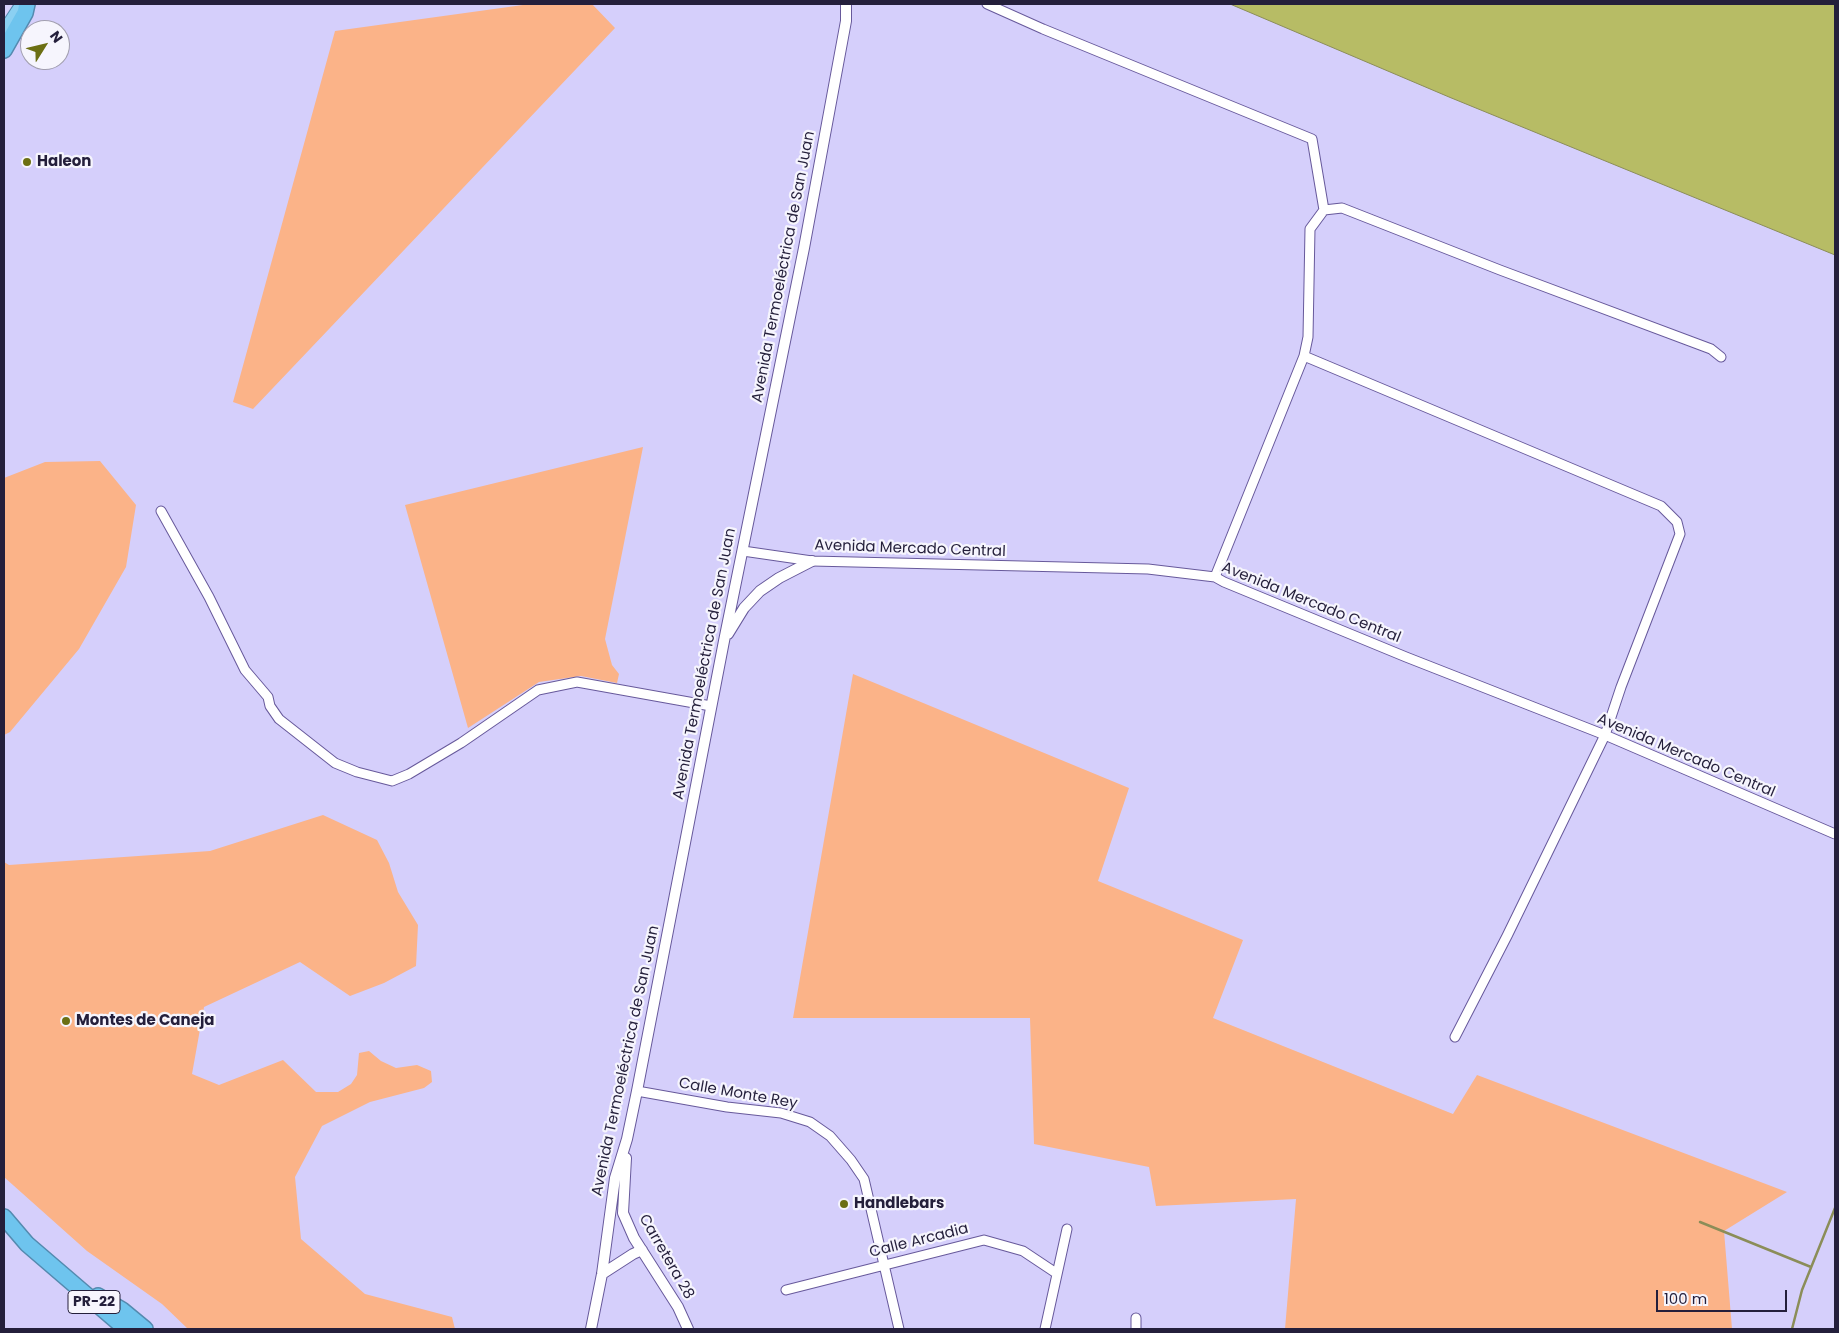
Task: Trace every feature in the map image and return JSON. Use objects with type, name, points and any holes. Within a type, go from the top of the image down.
[{"type":"highway","points":[[4,33],[23,4]]},
{"type":"highway","points":[[4,50],[25,12],[27,4]]},
{"type":"highway","name":"PR-22","points":[[4,1217],[27,1244],[126,1329]]},
{"type":"highway","points":[[61,1274],[122,1310],[145,1329]]},
{"type":"street","name":"Avenida Termoeléctrica de San Juan","points":[[591,1329],[602,1274],[616,1178],[627,1139],[637,1090],[711,706],[804,248],[846,21],[846,4]]},
{"type":"street","points":[[987,4],[1043,29],[1312,139],[1324,210],[1310,229],[1308,337],[1304,356],[1215,577]]},
{"type":"street","points":[[1324,210],[1342,208],[1710,349],[1721,357]]},
{"type":"street","points":[[1304,356],[1661,506],[1677,522],[1680,534],[1621,687],[1605,735],[1507,936],[1455,1037]]},
{"type":"street","points":[[161,511],[206,591],[245,670],[268,698],[270,706],[279,719],[335,763],[357,772],[392,781],[400,778],[460,743],[538,690],[577,682],[711,706]]},
{"type":"street","name":"Avenida Mercado Central","points":[[742,551],[812,560],[1148,570],[1215,577],[1406,657],[1605,735],[1835,834]]},
{"type":"street","points":[[724,641],[744,608],[760,591],[812,560]]},
{"type":"street","name":"Calle Monte Rey","points":[[637,1090],[727,1107],[781,1113],[810,1122],[830,1136],[864,1180],[899,1329]]},
{"type":"street","name":"Carretera 28","points":[[627,1139],[623,1213],[634,1238],[678,1307],[688,1329]]},
{"type":"street","points":[[1045,1329],[1067,1229]]},
{"type":"street","name":"Calle Arcadia","points":[[786,1290],[984,1240],[1022,1251],[1056,1273]]},
{"type":"street","points":[[602,1274],[642,1250]]},
{"type":"street","points":[[1136,1318],[1136,1329]]},
{"type":"shaded area","points":[[530,4],[592,4],[615,28],[253,409],[233,402],[335,31]]},
{"type":"shaded area","points":[[1230,4],[1835,4],[1835,255],[1449,97]]},
{"type":"shaded area","points":[[643,447],[605,639],[612,665],[619,674],[617,683],[581,676],[539,682],[468,728],[405,505]]},
{"type":"shaded area","points":[[100,461],[136,505],[126,567],[79,649],[10,732],[4,735],[4,478],[45,462]]},
{"type":"shaded area","points":[[853,674],[1129,788],[1098,881],[1243,940],[1213,1018],[1453,1114],[1477,1075],[1787,1192],[1724,1231],[1732,1329],[1285,1329],[1296,1199],[1156,1206],[1149,1167],[1034,1144],[1030,1018],[793,1018]]},
{"type":"shaded area","points":[[323,815],[377,840],[389,863],[398,892],[418,925],[416,966],[384,983],[350,996],[300,962],[204,1007],[192,1074],[219,1085],[283,1060],[316,1092],[338,1092],[351,1084],[357,1075],[359,1053],[369,1051],[381,1061],[396,1068],[417,1065],[431,1071],[432,1082],[424,1088],[370,1102],[322,1126],[295,1177],[301,1239],[365,1294],[452,1317],[455,1329],[188,1329],[162,1304],[87,1251],[4,1177],[4,862],[9,865],[210,851]]},
{"type":"waterway","points":[[1792,1329],[1802,1290],[1835,1208]]},
{"type":"waterway","points":[[1700,1222],[1811,1267]]},
{"type":"place","name":"Haleon","points":[[27,162]]},
{"type":"place","name":"Montes de Caneja","points":[[66,1021]]},
{"type":"place","name":"Handlebars","points":[[844,1204]]}]
